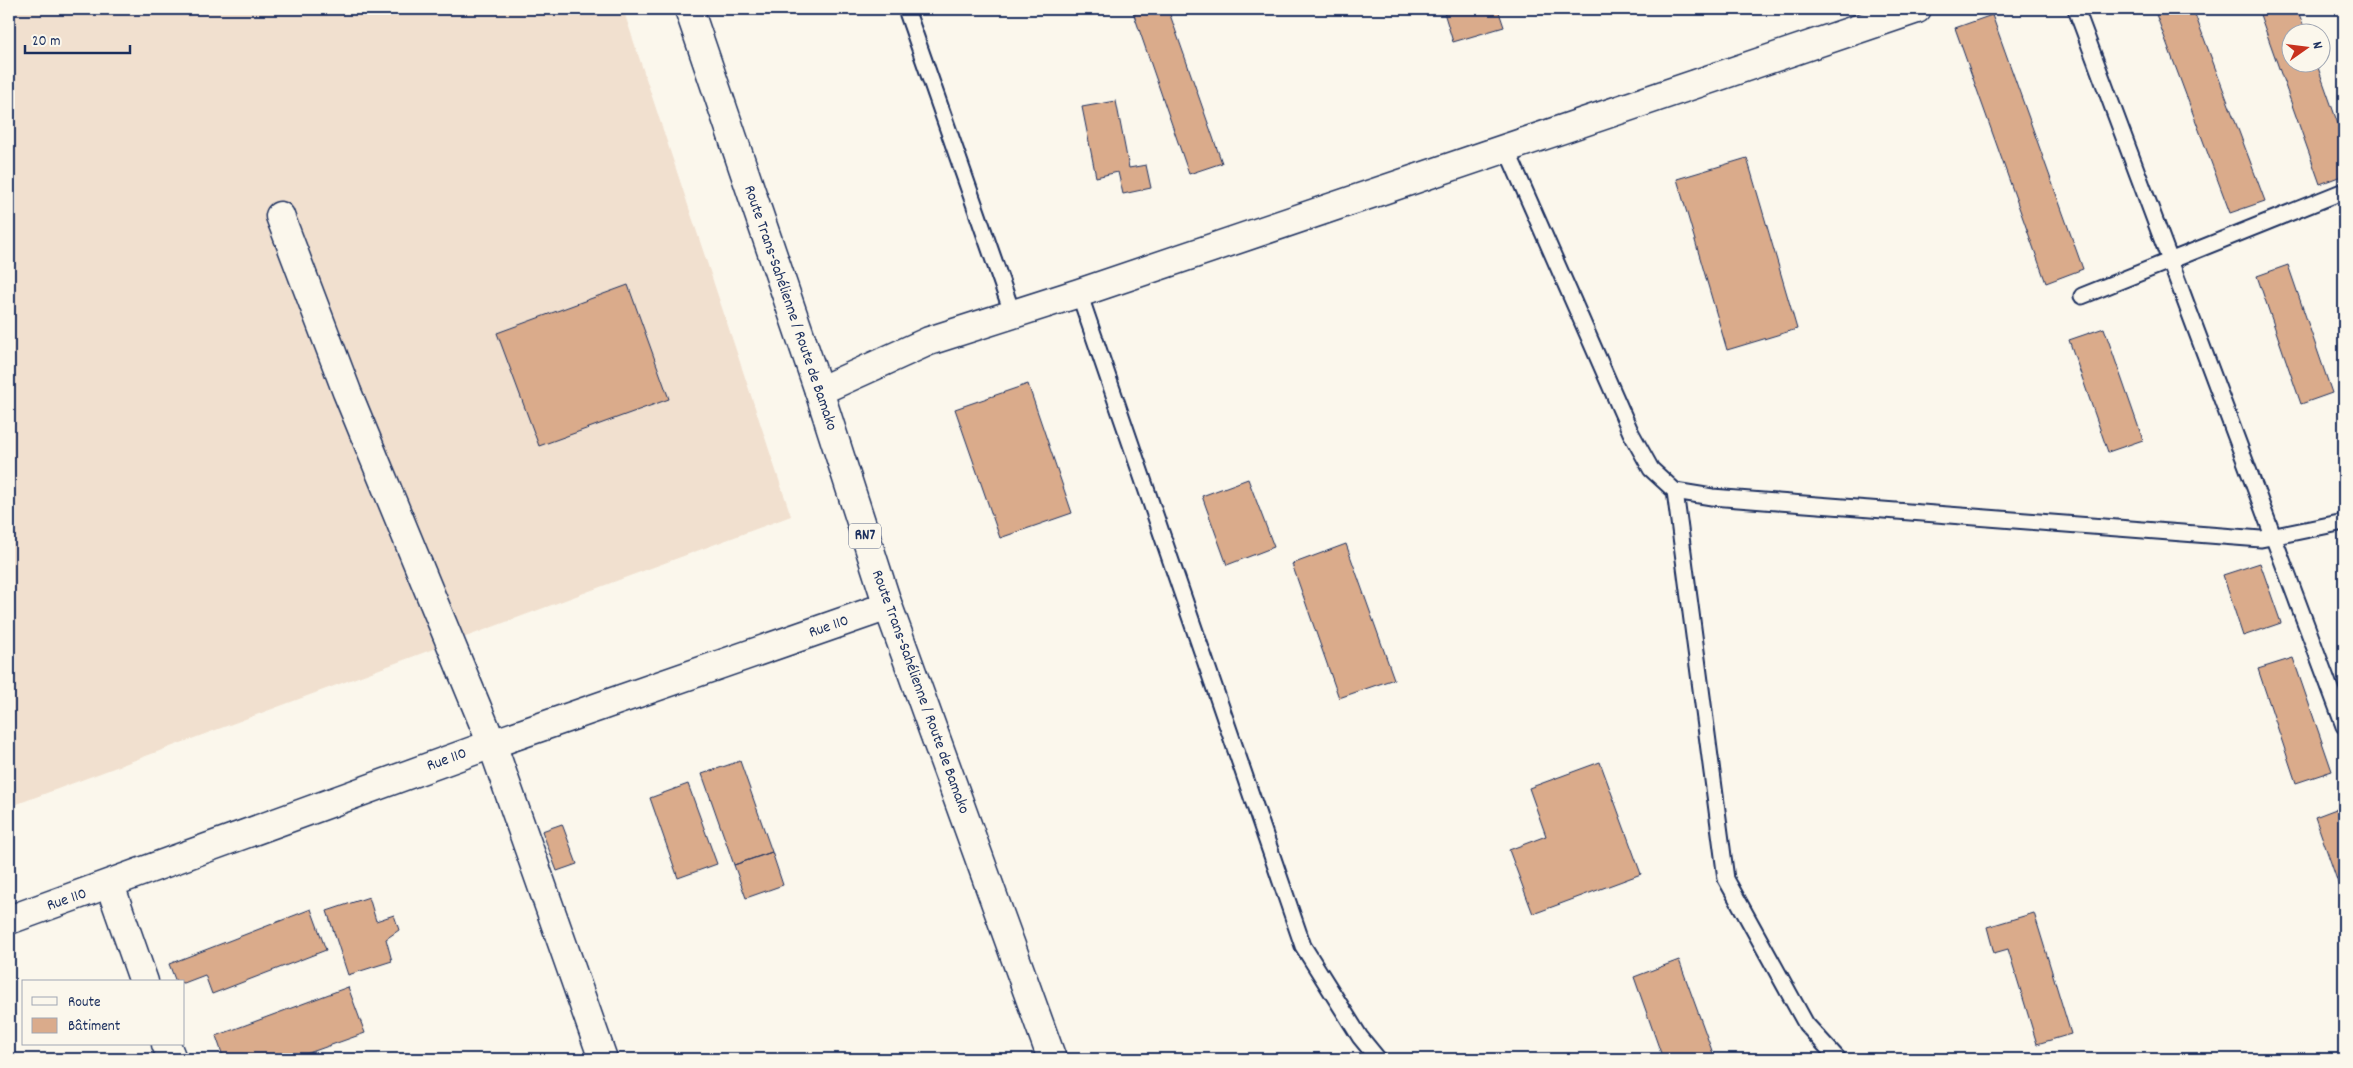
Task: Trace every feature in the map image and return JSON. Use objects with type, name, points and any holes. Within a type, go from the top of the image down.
[{"type":"main road","name":"Route Trans-Sahélienne / Route de Bamako","points":[[689,9],[819,391],[888,606],[1052,1059]]},
{"type":"main road","points":[[819,391],[929,341],[1079,293],[1917,9]]},
{"type":"main road","points":[[280,216],[350,401],[492,744],[603,1059]]},
{"type":"main road","name":"Rue 110","points":[[9,920],[110,884],[182,855],[492,744],[888,606]]},
{"type":"main road","points":[[110,884],[143,980]]},
{"type":"main road","points":[[167,1046],[172,1059]]},
{"type":"lane","points":[[906,9],[1013,315]]},
{"type":"lane","points":[[2076,9],[2344,726]]},
{"type":"lane","points":[[1506,148],[1631,434],[1651,469],[1675,491],[1712,498],[2261,539],[2344,522]]},
{"type":"lane","points":[[2082,296],[2344,191]]},
{"type":"lane","points":[[1079,293],[1303,946],[1360,1037],[1378,1059]]},
{"type":"lane","points":[[1675,491],[1726,879],[1806,1024],[1838,1059]]},
{"type":"shaded area","points":[[9,9],[623,9],[791,516],[9,807]]},
{"type":"building","points":[[1132,9],[1168,9],[1222,163],[1189,174]]},
{"type":"building","points":[[1443,9],[1498,9],[1504,27],[1453,42]]},
{"type":"building","points":[[2154,9],[2193,9],[2265,201],[2230,213]]},
{"type":"building","points":[[2258,9],[2297,9],[2302,22],[2280,22],[2280,71]]},
{"type":"building","points":[[1992,15],[2083,269],[2046,283],[1955,28]]},
{"type":"building","points":[[2280,72],[2320,72],[2344,141],[2344,175],[2320,184]]},
{"type":"building","points":[[1116,101],[1129,168],[1146,165],[1151,188],[1123,194],[1118,172],[1096,177],[1082,107]]},
{"type":"building","points":[[1747,158],[1797,329],[1727,350],[1677,179]]},
{"type":"building","points":[[2288,265],[2332,393],[2301,404],[2257,276]]},
{"type":"building","points":[[628,285],[669,399],[539,446],[497,333]]},
{"type":"building","points":[[2104,328],[2143,440],[2108,452],[2069,340]]},
{"type":"building","points":[[1028,384],[1072,513],[1000,538],[955,409]]},
{"type":"building","points":[[1248,479],[1274,547],[1227,565],[1202,496]]},
{"type":"building","points":[[1346,544],[1394,679],[1339,698],[1292,564]]},
{"type":"building","points":[[2260,563],[2281,623],[2243,636],[2223,575]]},
{"type":"building","points":[[2293,658],[2332,771],[2296,783],[2258,669]]},
{"type":"building","points":[[740,761],[772,852],[734,865],[702,774]]},
{"type":"building","points":[[1600,762],[1641,874],[1533,914],[1509,850],[1546,836],[1529,788]]},
{"type":"building","points":[[688,784],[717,864],[678,878],[650,798]]},
{"type":"building","points":[[2344,806],[2344,900],[2315,817]]},
{"type":"building","points":[[562,824],[577,864],[557,871],[542,831]]},
{"type":"building","points":[[772,852],[783,885],[746,898],[734,865]]},
{"type":"building","points":[[369,897],[376,921],[394,915],[399,930],[386,939],[392,961],[348,975],[327,911]]},
{"type":"building","points":[[311,909],[326,950],[212,994],[205,975],[185,983],[185,980],[175,980],[169,964]]},
{"type":"building","points":[[2034,913],[2071,1034],[2037,1044],[2008,949],[1994,953],[1987,927]]},
{"type":"building","points":[[1679,960],[1715,1059],[1663,1059],[1634,977]]},
{"type":"building","points":[[348,987],[365,1033],[292,1059],[224,1059],[216,1036]]}]
